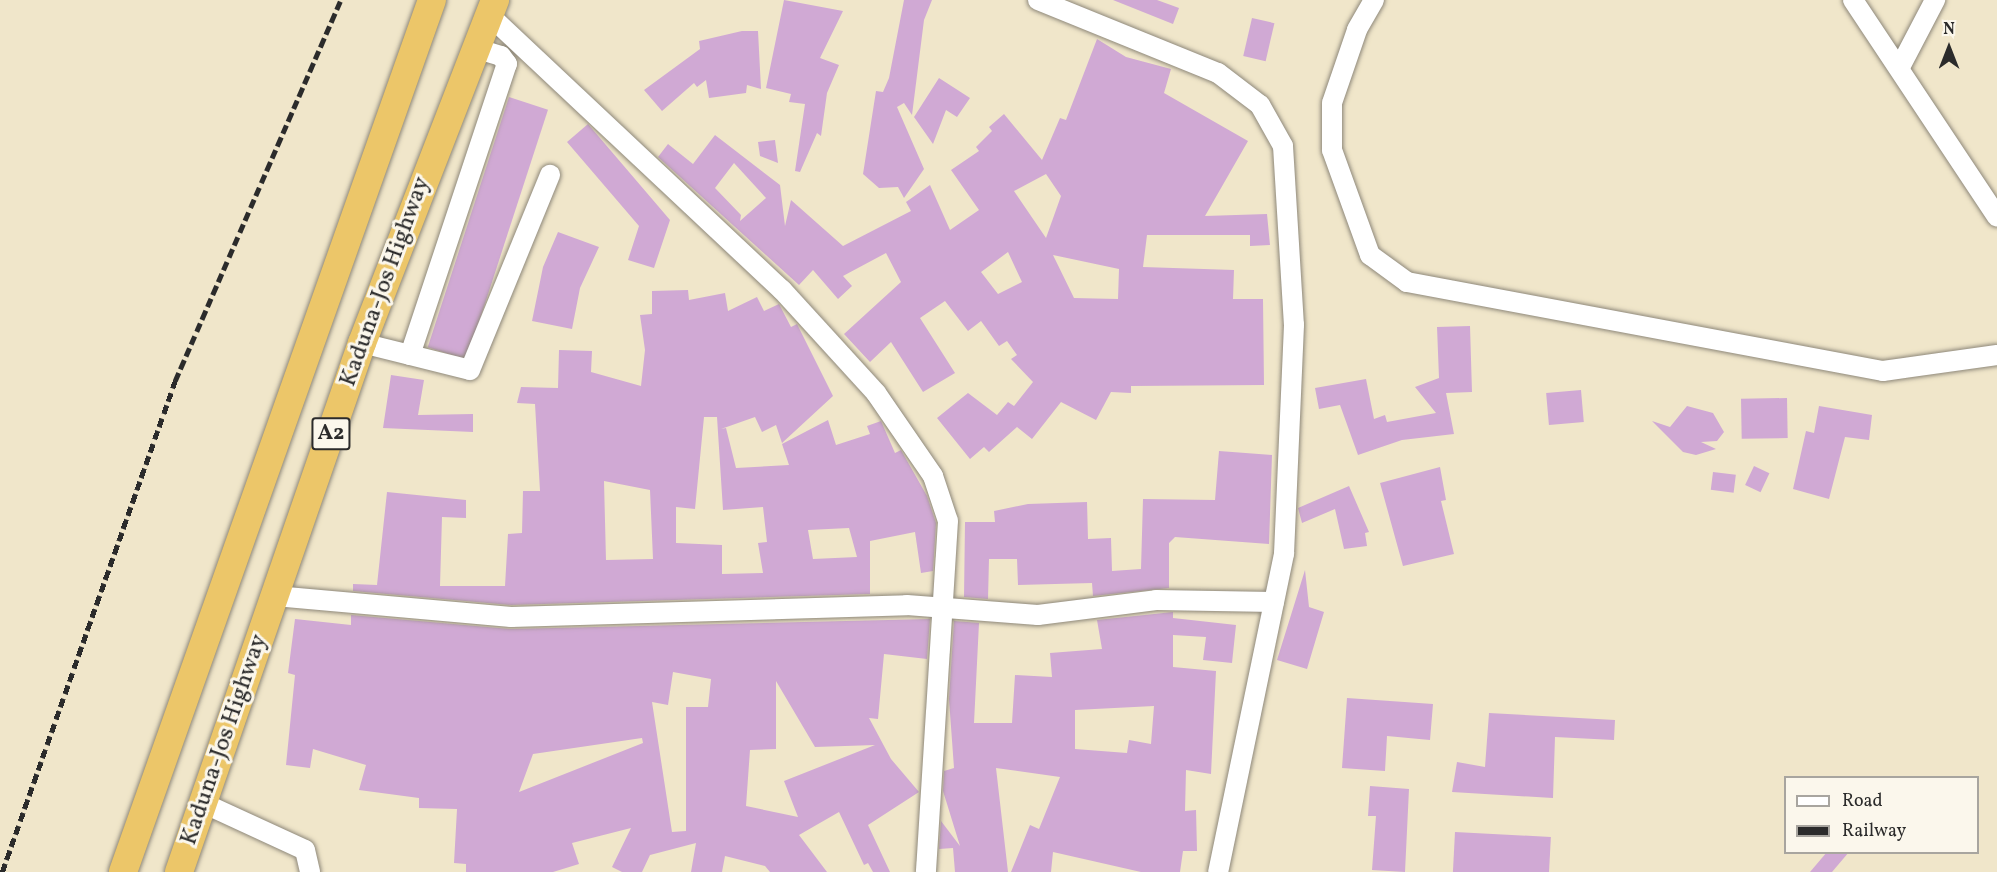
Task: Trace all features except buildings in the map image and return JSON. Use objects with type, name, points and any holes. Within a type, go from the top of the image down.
[{"type":"highway","name":"A2","points":[[123,872],[432,0]]},
{"type":"highway","name":"Kaduna-Jos Highway","points":[[179,872],[362,343],[491,7]]},
{"type":"street","points":[[1038,0],[1218,73],[1260,105],[1282,146],[1294,325],[1284,554],[1218,872]]},
{"type":"street","points":[[1374,0],[1357,30],[1332,103],[1332,150],[1370,255],[1407,282],[1883,371],[1997,355]]},
{"type":"street","points":[[1853,0],[1900,67],[1997,217]]},
{"type":"street","points":[[1900,67],[1935,0]]},
{"type":"street","points":[[491,7],[783,290],[910,436],[933,476],[948,521],[946,608],[926,872]]},
{"type":"street","points":[[410,355],[507,64],[501,56],[474,48]]},
{"type":"street","points":[[362,343],[470,370],[550,175]]},
{"type":"street","points":[[275,596],[511,616],[946,608],[1038,615],[1156,600],[1274,602]]},
{"type":"street","points":[[203,803],[305,850],[310,872]]},
{"type":"railway","points":[[2,872],[175,381],[341,0]]}]
